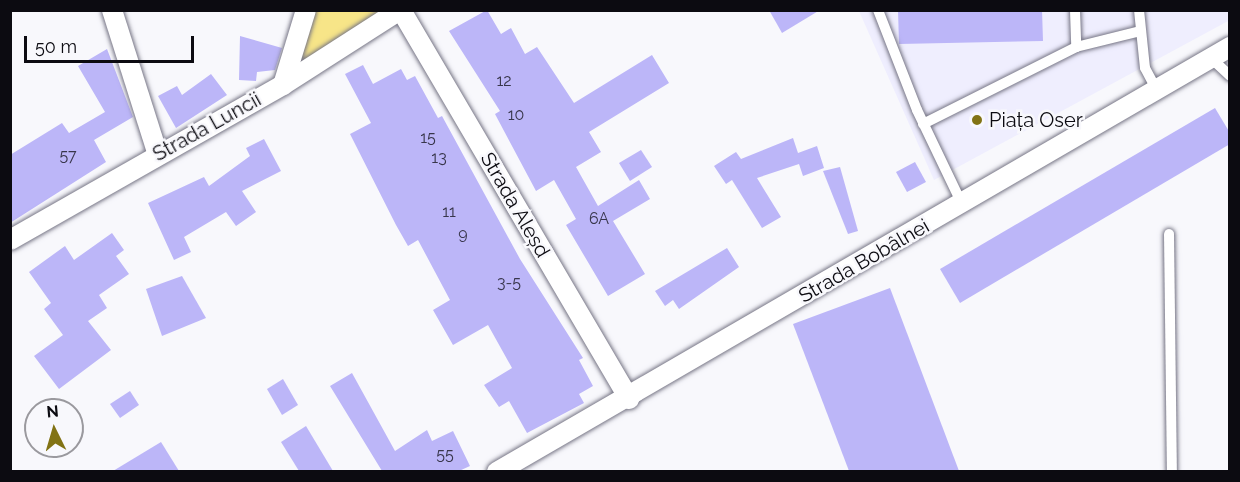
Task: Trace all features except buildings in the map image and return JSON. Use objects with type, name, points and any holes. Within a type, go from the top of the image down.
[{"type":"street","points":[[112,10],[158,154]]},
{"type":"street","points":[[283,85],[306,10]]},
{"type":"street","name":"Strada Luncii","points":[[10,240],[283,85],[401,10]]},
{"type":"street","name":"Strada Aleșd","points":[[401,10],[629,399]]},
{"type":"street","name":"Strada Bobâlnei","points":[[497,471],[629,399],[1230,47]]},
{"type":"lane","points":[[878,10],[923,123],[963,204]]},
{"type":"lane","points":[[1075,10],[1076,47]]},
{"type":"lane","points":[[1139,10],[1145,68],[1157,91]]},
{"type":"lane","points":[[923,123],[1076,47],[1140,31]]},
{"type":"lane","points":[[1211,57],[1230,76]]},
{"type":"lane","points":[[1168,234],[1172,471]]},
{"type":"shaded area","name":"Piața Oser","points":[[1229,10],[1230,20],[934,180],[859,11]]},
{"type":"shaded area","points":[[314,11],[389,11],[295,68]]},
{"type":"place","name":"Piața Oser","points":[[977,120]]}]
